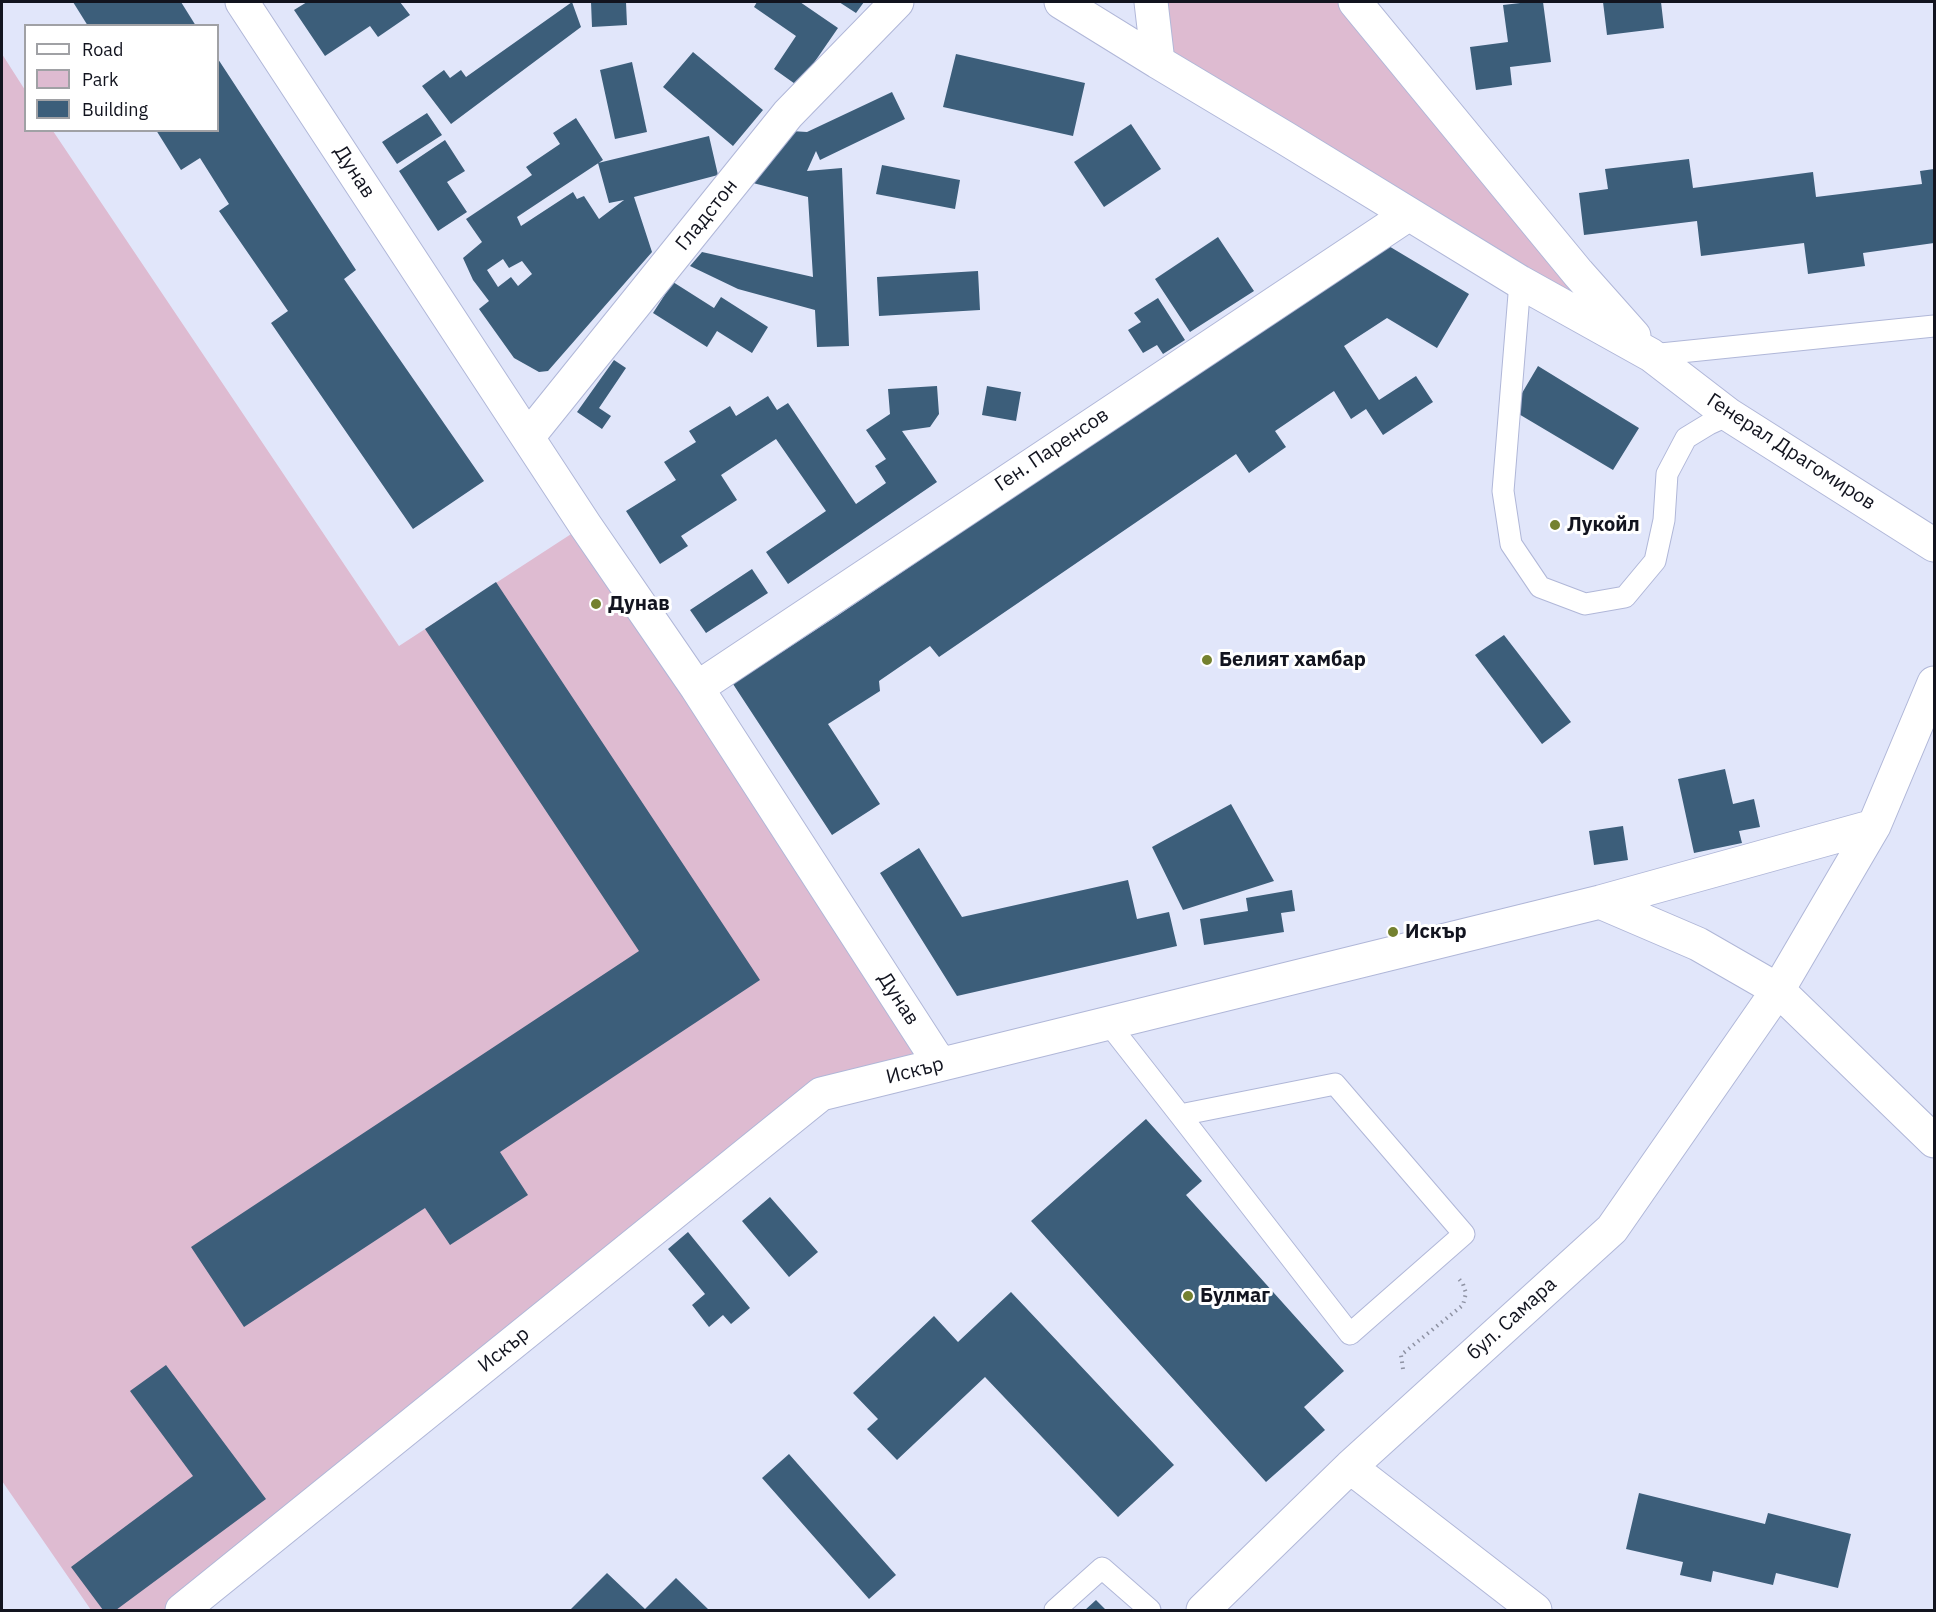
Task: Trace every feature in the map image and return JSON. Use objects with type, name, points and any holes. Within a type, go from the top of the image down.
[{"type":"street","name":"Дунав","points":[[242,2],[585,525],[697,688],[940,1064]]},
{"type":"street","name":"Гладстон","points":[[528,437],[788,114],[897,2]]},
{"type":"street","points":[[1061,2],[1520,282],[1651,355]]},
{"type":"street","points":[[1151,2],[1158,62]]},
{"type":"street","points":[[1355,2],[1578,273],[1651,355]]},
{"type":"street","name":"Ген. Паренсов","points":[[697,688],[1409,214]]},
{"type":"street","name":"Генерал Драгомиров","points":[[1651,355],[1729,415],[1935,544]]},
{"type":"street","name":"бул. Самара","points":[[1203,1611],[1350,1467],[1612,1228],[1778,990],[1874,826],[1935,683]]},
{"type":"street","name":"Искър","points":[[182,1611],[821,1094],[1600,902],[1874,826]]},
{"type":"street","points":[[1600,902],[1698,944],[1778,990],[1935,1141]]},
{"type":"street","points":[[1350,1467],[1535,1611]]},
{"type":"lane","points":[[1520,282],[1503,490],[1511,544],[1540,586],[1585,604],[1625,597],[1655,561],[1664,520],[1667,474],[1686,438],[1729,415]]},
{"type":"lane","points":[[1651,355],[1935,326]]},
{"type":"lane","points":[[1108,1023],[1350,1334],[1464,1234],[1335,1083],[1180,1115]]},
{"type":"lane","points":[[1055,1611],[1102,1568],[1150,1611]]},
{"type":"path","points":[[1426,1398],[1403,1369],[1401,1355],[1463,1305],[1466,1293],[1463,1284],[1438,1257]]},
{"type":"green space","points":[[1151,2],[1355,2],[1651,355],[1158,62]]},
{"type":"green space","points":[[2,54],[24,88],[24,132],[54,132],[399,646],[585,525],[940,1064],[821,1094],[182,1610],[91,1610],[2,1481]]},
{"type":"building","points":[[73,2],[181,2],[195,24],[87,24]]},
{"type":"building","points":[[307,2],[400,2],[410,15],[378,37],[370,26],[325,56],[294,10]]},
{"type":"building","points":[[572,2],[581,27],[451,124],[422,86],[444,70],[450,78],[461,70],[466,77]]},
{"type":"building","points":[[591,2],[626,2],[627,25],[592,27]]},
{"type":"building","points":[[757,2],[800,2],[838,28],[798,86],[774,69],[796,36],[754,7]]},
{"type":"building","points":[[839,2],[864,2],[856,13]]},
{"type":"building","points":[[1543,2],[1551,62],[1510,67],[1512,85],[1476,90],[1470,47],[1508,42],[1503,5]]},
{"type":"building","points":[[1603,2],[1661,2],[1664,28],[1607,35]]},
{"type":"building","points":[[693,52],[763,110],[733,146],[663,87]]},
{"type":"building","points":[[956,54],[1085,83],[1073,136],[943,107]]},
{"type":"building","points":[[219,61],[356,270],[344,279],[484,481],[413,529],[271,323],[288,311],[219,211],[229,204],[200,158],[181,170],[157,132],[219,132]]},
{"type":"building","points":[[632,62],[647,132],[615,139],[600,70]]},
{"type":"building","points":[[892,92],[905,119],[820,160],[816,151],[807,171],[842,168],[849,346],[817,347],[815,310],[738,289],[690,266],[702,252],[813,277],[808,197],[749,182],[791,131],[807,132]]},
{"type":"building","points":[[427,113],[442,135],[397,164],[382,142]]},
{"type":"building","points":[[576,118],[603,160],[599,163],[709,136],[718,175],[634,197],[652,252],[548,371],[539,372],[514,358],[479,309],[489,301],[473,280],[463,258],[482,242],[466,219],[532,175],[526,167],[560,144],[553,133]],"holes":[[[598,163],[609,203],[624,200],[599,219],[584,196],[577,199],[573,192],[521,226],[517,217]],[[503,259],[509,268],[522,261],[532,274],[518,286],[511,277],[498,287],[487,270]]]},
{"type":"building","points":[[1131,124],[1161,169],[1104,207],[1074,162]]},
{"type":"building","points":[[445,140],[465,171],[447,182],[467,212],[438,231],[399,171]]},
{"type":"building","points":[[1689,159],[1693,188],[1813,172],[1816,197],[1922,184],[1920,171],[1934,169],[1934,243],[1863,253],[1865,266],[1808,274],[1804,243],[1701,256],[1697,221],[1584,235],[1579,193],[1608,189],[1605,169]]},
{"type":"building","points":[[882,165],[960,180],[955,209],[876,194]]},
{"type":"building","points":[[1218,237],[1254,291],[1190,332],[1155,279]]},
{"type":"building","points":[[1387,245],[1469,294],[1437,348],[1387,318],[1344,346],[1379,400],[1416,376],[1433,402],[1383,435],[1366,409],[1351,419],[1334,391],[1275,431],[1286,447],[1249,473],[1236,454],[939,657],[930,646],[879,681],[880,691],[828,724],[880,804],[832,835],[733,684]]},
{"type":"building","points":[[978,271],[980,310],[879,316],[877,277]]},
{"type":"building","points":[[673,282],[714,308],[721,297],[768,327],[752,353],[717,331],[707,347],[653,313]]},
{"type":"building","points":[[1158,298],[1185,340],[1163,354],[1157,345],[1143,353],[1128,330],[1141,322],[1134,313]]},
{"type":"building","points":[[614,360],[626,368],[599,408],[611,416],[602,429],[577,412]]},
{"type":"building","points":[[1538,366],[1639,428],[1613,470],[1512,410]]},
{"type":"building","points":[[937,386],[939,414],[930,427],[902,431],[937,482],[788,584],[766,552],[826,511],[776,439],[721,475],[737,500],[681,536],[688,546],[660,564],[626,511],[676,480],[664,462],[696,442],[689,431],[730,406],[736,416],[768,396],[777,410],[788,403],[856,504],[886,483],[875,466],[886,459],[866,430],[890,414],[888,389]]},
{"type":"building","points":[[987,386],[1021,392],[1016,421],[982,415]]},
{"type":"building","points":[[752,569],[768,593],[706,633],[690,610]]},
{"type":"building","points":[[496,582],[760,980],[500,1152],[528,1195],[450,1245],[425,1208],[244,1327],[191,1247],[639,951],[425,629]]},
{"type":"building","points":[[1504,635],[1571,722],[1542,744],[1475,655]]},
{"type":"building","points":[[1725,769],[1733,804],[1754,799],[1760,827],[1739,831],[1742,843],[1694,853],[1678,779]]},
{"type":"building","points":[[1231,804],[1274,881],[1183,910],[1152,847]]},
{"type":"building","points":[[1623,826],[1628,860],[1594,865],[1589,831]]},
{"type":"building","points":[[919,848],[962,917],[1128,880],[1137,919],[1169,912],[1177,946],[957,996],[880,873]]},
{"type":"building","points":[[1292,890],[1295,911],[1281,913],[1284,932],[1204,945],[1200,919],[1248,911],[1246,898]]},
{"type":"building","name":"Булмаг","points":[[1146,1119],[1202,1181],[1186,1195],[1344,1371],[1304,1407],[1325,1430],[1266,1482],[1031,1221]]},
{"type":"building","points":[[770,1197],[818,1252],[789,1277],[742,1221]]},
{"type":"building","points":[[688,1232],[750,1308],[731,1324],[723,1315],[709,1327],[692,1305],[705,1294],[668,1249]]},
{"type":"building","points":[[1011,1292],[1174,1465],[1118,1517],[985,1377],[897,1460],[867,1429],[878,1419],[853,1393],[934,1316],[958,1342]]},
{"type":"building","points":[[166,1365],[266,1499],[116,1610],[103,1610],[71,1567],[193,1476],[130,1391]]},
{"type":"building","points":[[789,1454],[896,1575],[869,1599],[762,1478]]},
{"type":"building","points":[[1639,1493],[1765,1524],[1768,1513],[1851,1534],[1838,1588],[1776,1573],[1773,1585],[1713,1571],[1711,1582],[1680,1575],[1683,1562],[1626,1549]]},
{"type":"building","points":[[607,1573],[645,1609],[676,1578],[709,1610],[570,1610]]},
{"type":"building","points":[[1096,1600],[1106,1610],[1085,1610]]},
{"type":"place","name":"Лукойл","points":[[1555,525]]},
{"type":"place","name":"Дунав","points":[[596,604]]},
{"type":"place","name":"Белият хамбар","points":[[1207,660]]},
{"type":"place","name":"Искър","points":[[1393,932]]},
{"type":"place","name":"Булмаг","points":[[1188,1296]]}]
